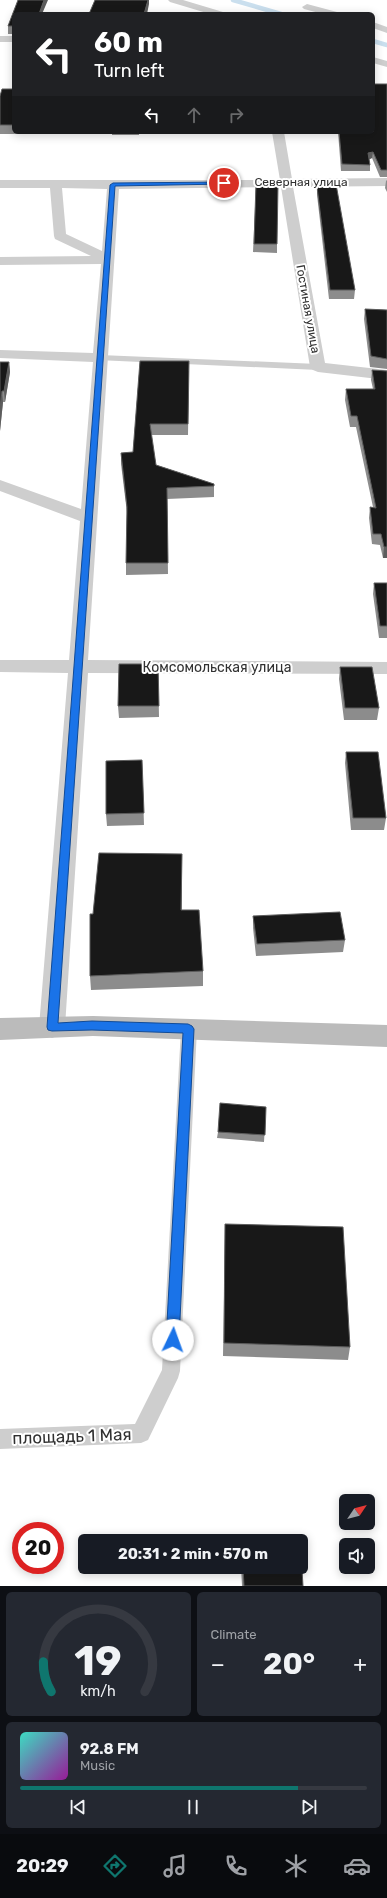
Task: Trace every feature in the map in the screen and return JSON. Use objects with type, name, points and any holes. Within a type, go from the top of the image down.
[{"type":"street","points":[[173,0],[213,12]]},
{"type":"street","points":[[308,7],[327,12]]},
{"type":"street","points":[[375,26],[387,30]]},
{"type":"street","points":[[0,39],[12,39]]},
{"type":"street","points":[[375,61],[387,64]]},
{"type":"street","name":"Гостиная улица","points":[[278,134],[318,367],[387,375]]},
{"type":"street","name":"Северная улица","points":[[0,184],[113,185],[387,182]]},
{"type":"street","points":[[56,184],[60,236],[107,260]]},
{"type":"street","points":[[52,1027],[113,185]]},
{"type":"street","points":[[0,261],[107,260]]},
{"type":"street","points":[[0,354],[100,358]]},
{"type":"street","points":[[0,485],[89,518]]},
{"type":"street","name":"Комсомольская улица","points":[[0,666],[387,668]]},
{"type":"street","points":[[0,1029],[92,1026],[387,1036]]},
{"type":"lane","points":[[100,358],[318,367]]},
{"type":"lane","name":"площадь 1 Мая","points":[[0,1439],[141,1433],[171,1371],[188,1029]]},
{"type":"building","points":[[18,0],[44,0],[40,12],[13,12]]},
{"type":"building","points":[[95,0],[148,0],[145,12],[90,12]]},
{"type":"building","points":[[12,16],[12,26],[8,26]]},
{"type":"building","points":[[375,84],[387,84],[387,170],[381,170],[373,152],[368,153],[370,165],[342,164],[339,134],[375,134]]},
{"type":"building","points":[[2,89],[12,89],[12,125],[0,125],[0,96]]},
{"type":"building","points":[[256,184],[278,184],[277,244],[254,244]]},
{"type":"building","points":[[336,184],[355,290],[330,290],[317,187]]},
{"type":"building","points":[[365,309],[387,310],[387,359],[371,356]]},
{"type":"building","points":[[140,361],[189,361],[188,424],[150,424],[156,465],[214,484],[214,486],[167,488],[168,563],[126,563],[127,507],[121,453],[133,452]]},
{"type":"building","points":[[0,362],[9,362],[4,391],[2,391],[0,409]]},
{"type":"building","points":[[372,370],[387,371],[387,547],[384,547],[381,534],[373,534],[370,507],[376,508],[357,416],[351,416],[346,389],[375,389]]},
{"type":"building","points":[[374,583],[387,583],[387,626],[380,626]]},
{"type":"building","points":[[119,664],[158,664],[159,706],[118,706]]},
{"type":"building","points":[[340,667],[372,667],[379,708],[345,708]]},
{"type":"building","points":[[346,752],[378,752],[386,818],[353,818]]},
{"type":"building","points":[[142,760],[144,813],[106,814],[106,761]]},
{"type":"building","points":[[99,853],[182,854],[181,910],[199,910],[203,971],[90,976],[90,914],[93,914]]},
{"type":"building","points":[[340,912],[345,940],[257,944],[253,916]]},
{"type":"building","points":[[220,1103],[266,1107],[265,1135],[218,1132]]},
{"type":"building","points":[[225,1224],[343,1227],[350,1347],[224,1343]]},
{"type":"building","points":[[243,1574],[302,1574],[303,1586],[244,1586]]},
{"type":"waterway","points":[[233,0],[274,12]]},
{"type":"waterway","points":[[375,42],[387,45]]},
{"type":"route","points":[[173,1340],[188,1029],[92,1026],[52,1027],[113,185],[224,183]]}]
